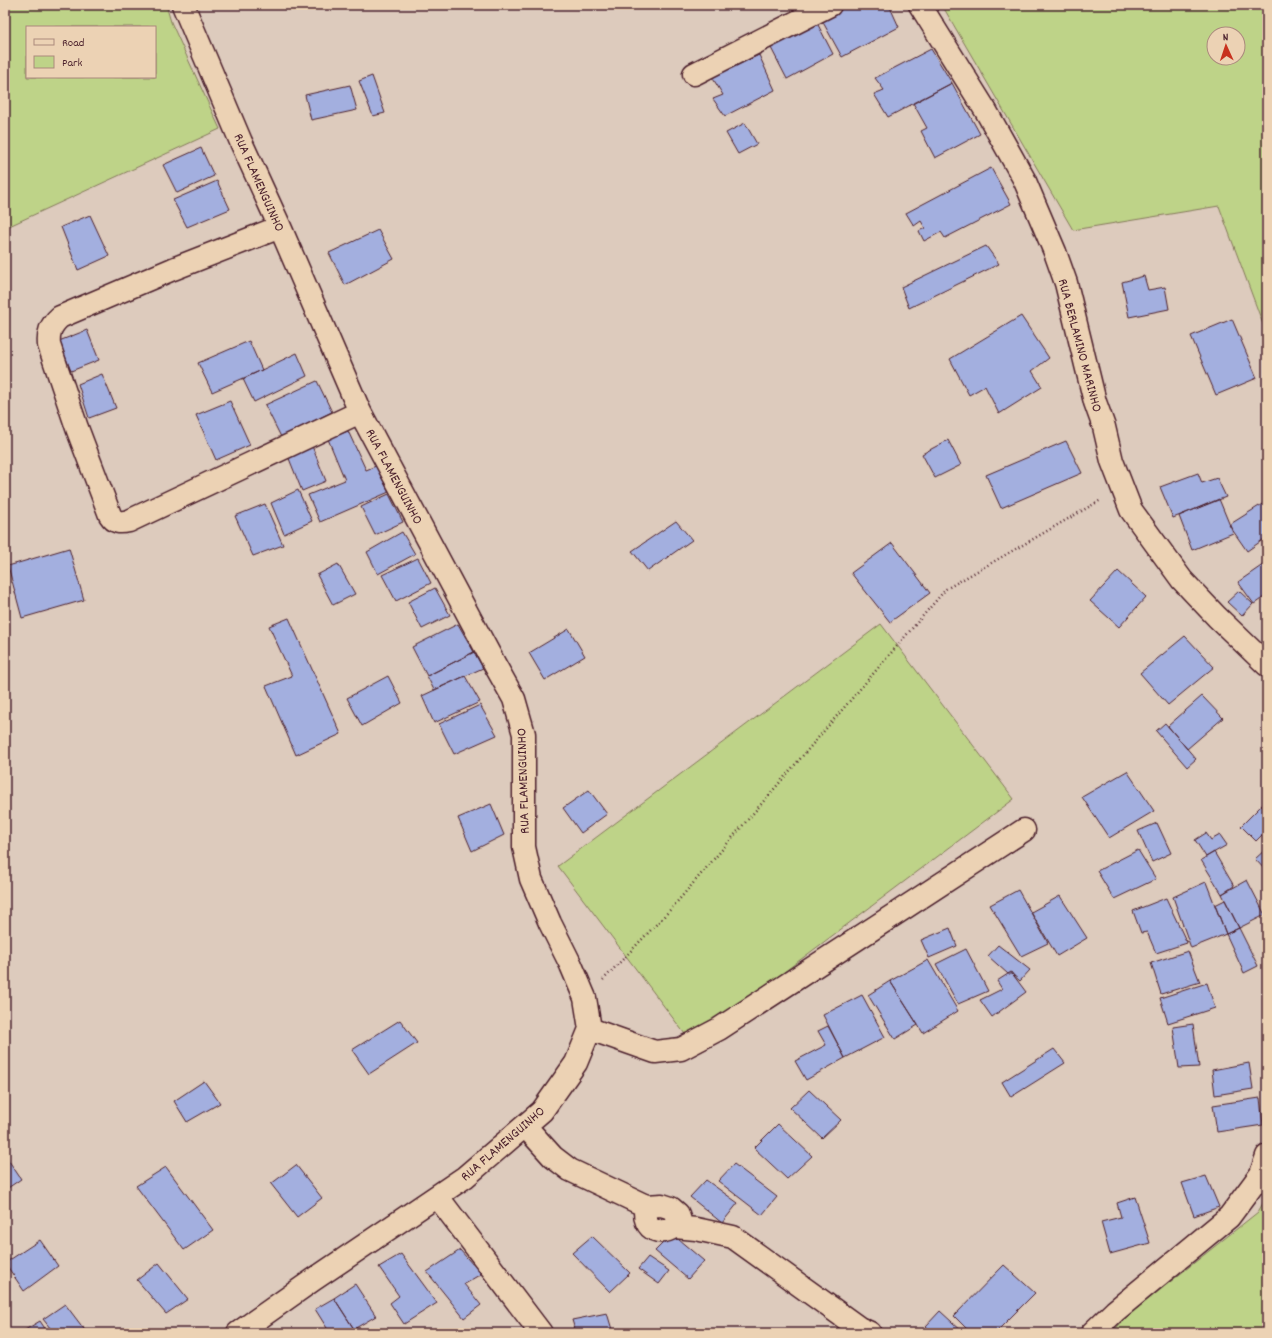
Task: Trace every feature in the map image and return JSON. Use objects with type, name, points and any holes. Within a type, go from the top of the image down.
[{"type":"street","name":"RUA FLAMENGUINHO","points":[[182,5],[360,412],[514,699],[524,734],[524,847],[530,872],[550,923],[571,965],[585,998],[590,1029],[576,1063],[542,1111],[465,1177],[312,1280],[238,1333]]},
{"type":"street","points":[[694,74],[830,5]]},
{"type":"street","name":"RUA BERLAMINO MARINHO","points":[[920,5],[986,111],[1024,179],[1055,252],[1071,304],[1095,402],[1104,427],[1112,461],[1132,510],[1182,580],[1217,617],[1267,665]]},
{"type":"street","points":[[280,227],[173,269],[60,317],[54,322],[48,337],[49,345],[77,428],[110,514],[113,520],[118,522],[129,522],[360,412]]},
{"type":"street","points":[[590,1029],[655,1052],[681,1049],[719,1029],[1024,830]]},
{"type":"street","points":[[524,1126],[553,1157],[570,1170],[646,1206],[662,1205],[671,1208],[678,1214],[680,1221],[675,1227],[696,1229],[733,1237],[859,1328],[870,1333]]},
{"type":"street","points":[[1092,1333],[1115,1311],[1229,1217],[1261,1174],[1267,1156]]},
{"type":"street","points":[[437,1196],[541,1333]]},
{"type":"path","points":[[585,998],[671,909],[946,589],[1122,488]]},
{"type":"green space","points":[[5,5],[166,5],[171,22],[220,129],[5,228]]},
{"type":"green space","points":[[942,5],[1267,5],[1267,335],[1219,206],[1073,230]]},
{"type":"green space","points":[[881,624],[1014,799],[691,1042],[558,866]]},
{"type":"green space","points":[[1267,1196],[1267,1333],[1112,1333],[1126,1317],[1258,1212]]},
{"type":"building","points":[[837,5],[889,5],[899,27],[842,57],[819,15]]},
{"type":"building","points":[[815,19],[833,54],[787,79],[769,44]]},
{"type":"building","points":[[931,49],[952,83],[888,117],[874,94],[884,90],[875,78]]},
{"type":"building","points":[[759,55],[775,90],[725,116],[713,99],[723,95],[712,77]]},
{"type":"building","points":[[372,76],[385,113],[373,116],[359,81]]},
{"type":"building","points":[[952,83],[980,134],[935,158],[921,131],[927,128],[913,103]]},
{"type":"building","points":[[350,85],[357,110],[311,120],[305,95]]},
{"type":"building","points":[[745,123],[757,144],[738,154],[726,133]]},
{"type":"building","points":[[201,148],[214,176],[177,193],[163,165]]},
{"type":"building","points":[[991,168],[1011,204],[945,238],[941,232],[924,241],[919,231],[925,228],[921,221],[914,226],[906,213]]},
{"type":"building","points":[[217,181],[230,209],[187,227],[173,200]]},
{"type":"building","points":[[90,215],[109,256],[78,270],[61,227]]},
{"type":"building","points":[[378,230],[394,259],[345,285],[329,253]]},
{"type":"building","points":[[986,246],[999,264],[909,308],[901,287]]},
{"type":"building","points":[[1144,276],[1148,290],[1165,287],[1169,309],[1129,317],[1122,282]]},
{"type":"building","points":[[1021,316],[1049,358],[1032,371],[1042,387],[999,414],[985,386],[969,395],[950,359]]},
{"type":"building","points":[[1232,319],[1257,378],[1216,395],[1191,336]]},
{"type":"building","points":[[87,330],[99,360],[71,371],[59,341]]},
{"type":"building","points":[[249,341],[262,370],[212,392],[198,363]]},
{"type":"building","points":[[297,353],[307,376],[254,402],[243,379]]},
{"type":"building","points":[[102,374],[116,408],[89,418],[78,384]]},
{"type":"building","points":[[317,381],[332,412],[281,437],[265,405]]},
{"type":"building","points":[[230,401],[250,445],[216,460],[196,415]]},
{"type":"building","points":[[348,431],[366,470],[376,466],[389,492],[320,522],[308,495],[345,480],[328,439]]},
{"type":"building","points":[[948,440],[961,465],[935,478],[922,454]]},
{"type":"building","points":[[1066,441],[1082,473],[1001,508],[986,475]]},
{"type":"building","points":[[312,446],[326,481],[302,491],[288,456]]},
{"type":"building","points":[[1198,473],[1202,483],[1217,478],[1226,497],[1173,518],[1160,487]]},
{"type":"building","points":[[298,490],[312,521],[284,534],[271,503]]},
{"type":"building","points":[[389,494],[403,522],[375,535],[361,507]]},
{"type":"building","points":[[1219,499],[1233,533],[1192,550],[1179,516]]},
{"type":"building","points":[[1267,501],[1267,537],[1247,551],[1229,525]]},
{"type":"building","points":[[265,504],[283,545],[253,556],[235,516]]},
{"type":"building","points":[[676,521],[692,540],[648,571],[632,551]]},
{"type":"building","points":[[402,532],[415,554],[378,574],[367,552]]},
{"type":"building","points":[[892,543],[930,593],[890,622],[851,573]]},
{"type":"building","points":[[69,548],[84,600],[22,618],[8,566]]},
{"type":"building","points":[[418,558],[431,583],[396,601],[382,575]]},
{"type":"building","points":[[1267,562],[1267,595],[1254,604],[1238,582]]},
{"type":"building","points":[[338,564],[355,594],[333,605],[317,575]]},
{"type":"building","points":[[1118,571],[1146,597],[1119,627],[1090,601]]},
{"type":"building","points":[[435,588],[450,615],[422,629],[408,602]]},
{"type":"building","points":[[1239,591],[1253,604],[1242,616],[1227,602]]},
{"type":"building","points":[[289,618],[341,734],[296,755],[266,686],[292,676],[269,626]]},
{"type":"building","points":[[458,624],[474,652],[427,676],[412,647]]},
{"type":"building","points":[[569,629],[585,656],[545,680],[529,653]]},
{"type":"building","points":[[1185,636],[1214,667],[1168,705],[1140,673]]},
{"type":"building","points":[[474,652],[483,668],[434,690],[427,676]]},
{"type":"building","points":[[388,676],[402,703],[362,726],[347,698]]},
{"type":"building","points":[[465,676],[480,702],[434,723],[422,696]]},
{"type":"building","points":[[1202,696],[1223,718],[1187,749],[1168,726]]},
{"type":"building","points":[[480,705],[497,735],[454,754],[439,724]]},
{"type":"building","points":[[1165,723],[1196,759],[1187,767],[1156,731]]},
{"type":"building","points":[[1127,771],[1154,811],[1109,838],[1082,797]]},
{"type":"building","points":[[589,790],[607,814],[581,833],[563,808]]},
{"type":"building","points":[[491,804],[504,835],[472,851],[458,818]]},
{"type":"building","points":[[1263,804],[1267,807],[1267,830],[1256,841],[1241,826]]},
{"type":"building","points":[[1157,823],[1171,853],[1152,862],[1138,831]]},
{"type":"building","points":[[1206,833],[1211,840],[1220,835],[1227,845],[1206,857],[1195,840]]},
{"type":"building","points":[[1267,848],[1267,872],[1255,859]]},
{"type":"building","points":[[1138,850],[1156,879],[1114,899],[1097,871]]},
{"type":"building","points":[[1214,852],[1234,886],[1222,894],[1201,860]]},
{"type":"building","points":[[1247,880],[1265,915],[1239,928],[1222,894]]},
{"type":"building","points":[[1206,882],[1226,934],[1191,948],[1173,897]]},
{"type":"building","points":[[1018,890],[1048,943],[1021,956],[990,905]]},
{"type":"building","points":[[1060,896],[1087,938],[1057,956],[1031,912]]},
{"type":"building","points":[[1166,898],[1187,943],[1156,953],[1147,932],[1141,933],[1133,911]]},
{"type":"building","points":[[1225,900],[1239,928],[1226,934],[1215,905]]},
{"type":"building","points":[[950,928],[957,946],[929,958],[921,940]]},
{"type":"building","points":[[1239,928],[1258,966],[1244,973],[1226,934]]},
{"type":"building","points":[[998,945],[1030,970],[1020,981],[1012,974],[1008,974],[988,956]]},
{"type":"building","points":[[966,949],[988,991],[958,1004],[936,964]]},
{"type":"building","points":[[1188,951],[1200,982],[1161,994],[1151,963]]},
{"type":"building","points":[[928,960],[958,1011],[923,1033],[890,981]]},
{"type":"building","points":[[1011,972],[1026,992],[992,1017],[980,1000],[1002,989],[997,981]]},
{"type":"building","points":[[890,981],[918,1025],[895,1039],[868,995]]},
{"type":"building","points":[[1207,983],[1215,1008],[1168,1023],[1160,998]]},
{"type":"building","points":[[862,995],[885,1037],[845,1058],[823,1015]]},
{"type":"building","points":[[400,1020],[417,1043],[369,1074],[352,1050]]},
{"type":"building","points":[[1193,1024],[1199,1067],[1179,1068],[1173,1027]]},
{"type":"building","points":[[828,1026],[845,1058],[806,1080],[795,1061],[826,1045],[818,1031]]},
{"type":"building","points":[[1054,1049],[1065,1063],[1011,1097],[1002,1082]]},
{"type":"building","points":[[1249,1063],[1253,1089],[1215,1095],[1212,1070]]},
{"type":"building","points":[[204,1081],[220,1103],[187,1122],[174,1101]]},
{"type":"building","points":[[809,1090],[841,1120],[822,1138],[790,1108]]},
{"type":"building","points":[[1260,1098],[1263,1125],[1217,1132],[1213,1105]]},
{"type":"building","points":[[778,1124],[812,1156],[787,1179],[754,1148]]},
{"type":"building","points":[[5,1155],[21,1179],[5,1190]]},
{"type":"building","points":[[734,1164],[777,1197],[762,1215],[718,1181]]},
{"type":"building","points":[[296,1165],[322,1198],[297,1217],[271,1184]]},
{"type":"building","points":[[166,1167],[213,1230],[184,1250],[136,1186]]},
{"type":"building","points":[[1206,1176],[1219,1207],[1194,1216],[1182,1183]]},
{"type":"building","points":[[706,1180],[738,1203],[722,1223],[690,1197]]},
{"type":"building","points":[[1135,1197],[1150,1243],[1110,1254],[1101,1222],[1121,1217],[1117,1203]]},
{"type":"building","points":[[672,1234],[704,1261],[688,1279],[655,1251]]},
{"type":"building","points":[[592,1236],[630,1273],[610,1292],[572,1253]]},
{"type":"building","points":[[40,1240],[58,1266],[24,1291],[5,1263]]},
{"type":"building","points":[[460,1250],[481,1274],[464,1284],[481,1305],[464,1318],[427,1272]]},
{"type":"building","points":[[401,1254],[437,1303],[404,1324],[390,1303],[399,1296],[379,1267]]},
{"type":"building","points":[[648,1257],[669,1271],[659,1284],[638,1269]]},
{"type":"building","points":[[159,1263],[188,1299],[166,1314],[137,1280]]},
{"type":"building","points":[[1004,1265],[1035,1293],[995,1333],[971,1333],[954,1316]]},
{"type":"building","points":[[355,1284],[376,1316],[354,1329],[334,1298]]},
{"type":"building","points":[[334,1298],[357,1333],[330,1333],[315,1309]]},
{"type":"building","points":[[65,1304],[87,1333],[54,1333],[43,1319]]},
{"type":"building","points":[[940,1311],[964,1333],[933,1333],[926,1326]]},
{"type":"building","points":[[607,1313],[613,1333],[576,1333],[572,1320]]},
{"type":"building","points":[[40,1321],[48,1333],[20,1333]]}]
